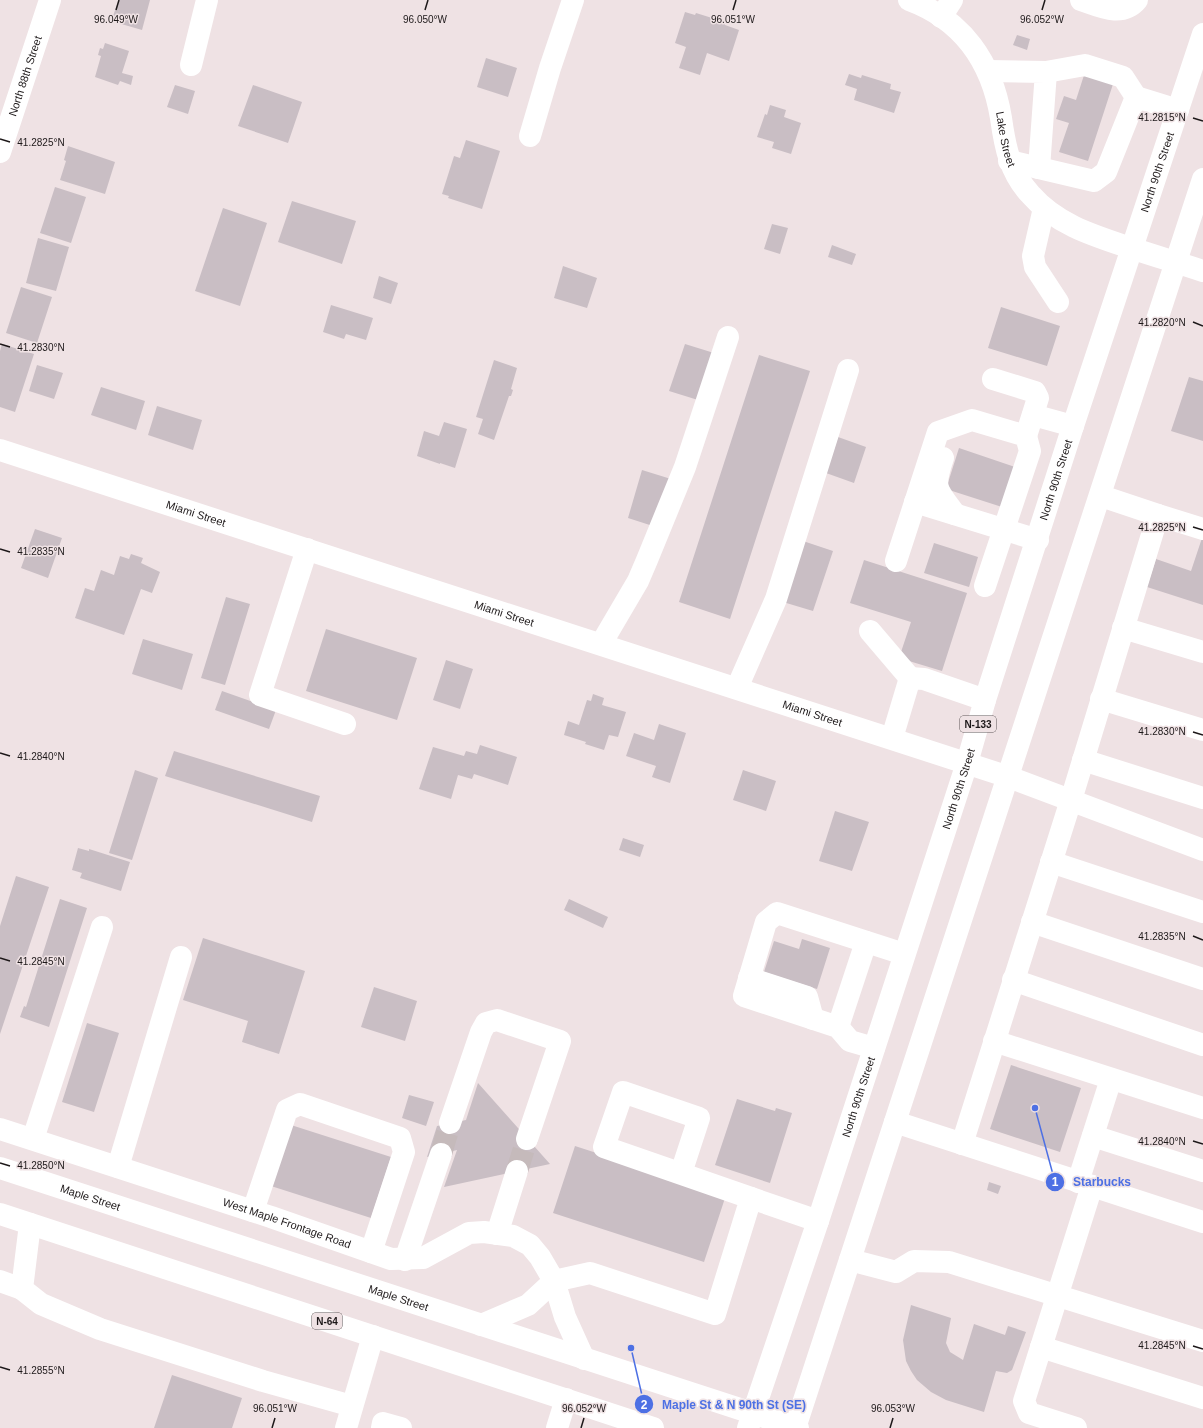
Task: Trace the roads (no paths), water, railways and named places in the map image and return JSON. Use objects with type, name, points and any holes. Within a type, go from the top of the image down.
[{"type":"main road","name":"North 88th Street","points":[[0,152],[50,0]]},
{"type":"main road","points":[[191,65],[207,0]]},
{"type":"main road","points":[[530,136],[550,68],[573,0]]},
{"type":"main road","name":"Lake Street","points":[[909,0],[922,5],[947,8],[972,45],[988,71],[996,95],[1009,161],[1026,189],[1044,208],[1067,224],[1203,271]]},
{"type":"main road","points":[[1081,0],[1110,10],[1130,7],[1136,0]]},
{"type":"main road","name":"North 90th Street","points":[[750,1421],[818,1221],[967,763],[985,700],[1038,540],[1073,426],[1203,34]]},
{"type":"main road","points":[[988,71],[1046,72],[1086,65],[1123,77],[1136,97],[1178,110]]},
{"type":"main road","points":[[1039,168],[1046,72]]},
{"type":"main road","points":[[1009,161],[1094,181],[1106,172],[1136,97]]},
{"type":"main road","points":[[796,1428],[1101,496],[1203,179]]},
{"type":"main road","points":[[1044,208],[1033,256],[1035,267],[1058,302]]},
{"type":"main road","points":[[601,644],[638,582],[650,553],[685,467],[728,337]]},
{"type":"main road","points":[[736,688],[776,599],[848,370]]},
{"type":"main road","points":[[985,586],[1030,451],[1026,436],[1038,398],[1035,392],[993,379]]},
{"type":"main road","points":[[1033,415],[1073,426]]},
{"type":"main road","points":[[896,561],[938,432],[972,420],[1026,436]]},
{"type":"main road","points":[[955,514],[936,488],[937,475],[948,446],[972,420]]},
{"type":"main road","name":"Miami Street","points":[[0,450],[892,738],[1009,777],[1203,850]]},
{"type":"main road","points":[[1101,496],[1203,529]]},
{"type":"main road","points":[[915,502],[1038,540]]},
{"type":"main road","points":[[962,1144],[1071,800],[1158,515]]},
{"type":"main road","points":[[307,549],[260,695],[345,724]]},
{"type":"main road","points":[[1123,628],[1203,652]]},
{"type":"main road","points":[[870,631],[910,678],[924,679],[985,700]]},
{"type":"main road","points":[[892,738],[910,678]]},
{"type":"main road","points":[[1101,699],[1203,730]]},
{"type":"main road","points":[[1083,760],[1203,798]]},
{"type":"main road","points":[[1051,862],[1203,912]]},
{"type":"main road","points":[[874,1048],[850,1041],[838,1027],[813,1019],[807,997],[749,978],[766,922],[777,913],[904,954]]},
{"type":"main road","points":[[1032,922],[1203,979]]},
{"type":"main road","points":[[33,1139],[102,927]]},
{"type":"main road","points":[[838,1027],[866,942]]},
{"type":"main road","points":[[118,1167],[181,958]]},
{"type":"main road","points":[[1014,980],[1203,1045]]},
{"type":"main road","points":[[450,1123],[481,1032],[486,1023],[497,1020],[560,1040],[527,1139]]},
{"type":"main road","points":[[994,1041],[1203,1108]]},
{"type":"main road","points":[[1076,1428],[1030,1413],[1024,1400],[1058,1296],[1085,1184],[1093,1136],[1111,1079]]},
{"type":"main road","points":[[681,1173],[698,1118],[623,1092],[604,1147],[818,1221]]},
{"type":"main road","points":[[253,1211],[287,1110],[300,1104],[400,1138],[404,1152],[371,1252]]},
{"type":"main road","points":[[896,1122],[1203,1222]]},
{"type":"main road","name":"West Maple Frontage Road","points":[[0,1129],[253,1211],[391,1259],[405,1260],[423,1258],[469,1233],[484,1232],[513,1236],[530,1245],[540,1257],[554,1281],[565,1317],[584,1359]]},
{"type":"main road","points":[[1093,1136],[1203,1171]]},
{"type":"main road","points":[[405,1260],[440,1154]]},
{"type":"main road","name":"Maple Street","points":[[0,1168],[584,1359],[750,1421],[796,1428]]},
{"type":"main road","points":[[497,1234],[517,1171]]},
{"type":"main road","points":[[480,1325],[528,1305],[554,1281],[590,1273],[715,1314],[752,1198]]},
{"type":"main road","name":"N-64","points":[[0,1214],[653,1428]]},
{"type":"main road","points":[[22,1289],[30,1224]]},
{"type":"main road","points":[[850,1260],[896,1272],[914,1261],[949,1262],[1203,1341]]},
{"type":"main road","points":[[0,1281],[22,1289],[41,1304],[100,1329],[262,1381],[352,1406]]},
{"type":"main road","points":[[346,1428],[373,1336]]},
{"type":"main road","points":[[1041,1347],[1203,1398]]},
{"type":"main road","points":[[557,1428],[566,1399]]},
{"type":"main road","points":[[382,1428],[383,1423],[401,1428]]},
{"type":"tunnel","points":[[441,1154],[450,1123]]},
{"type":"tunnel","points":[[517,1171],[527,1139]]},
{"type":"place","name":"Starbucks","points":[[1035,1108]]},
{"type":"place","name":"Maple St & N 90th St (SE)","points":[[631,1348]]}]
